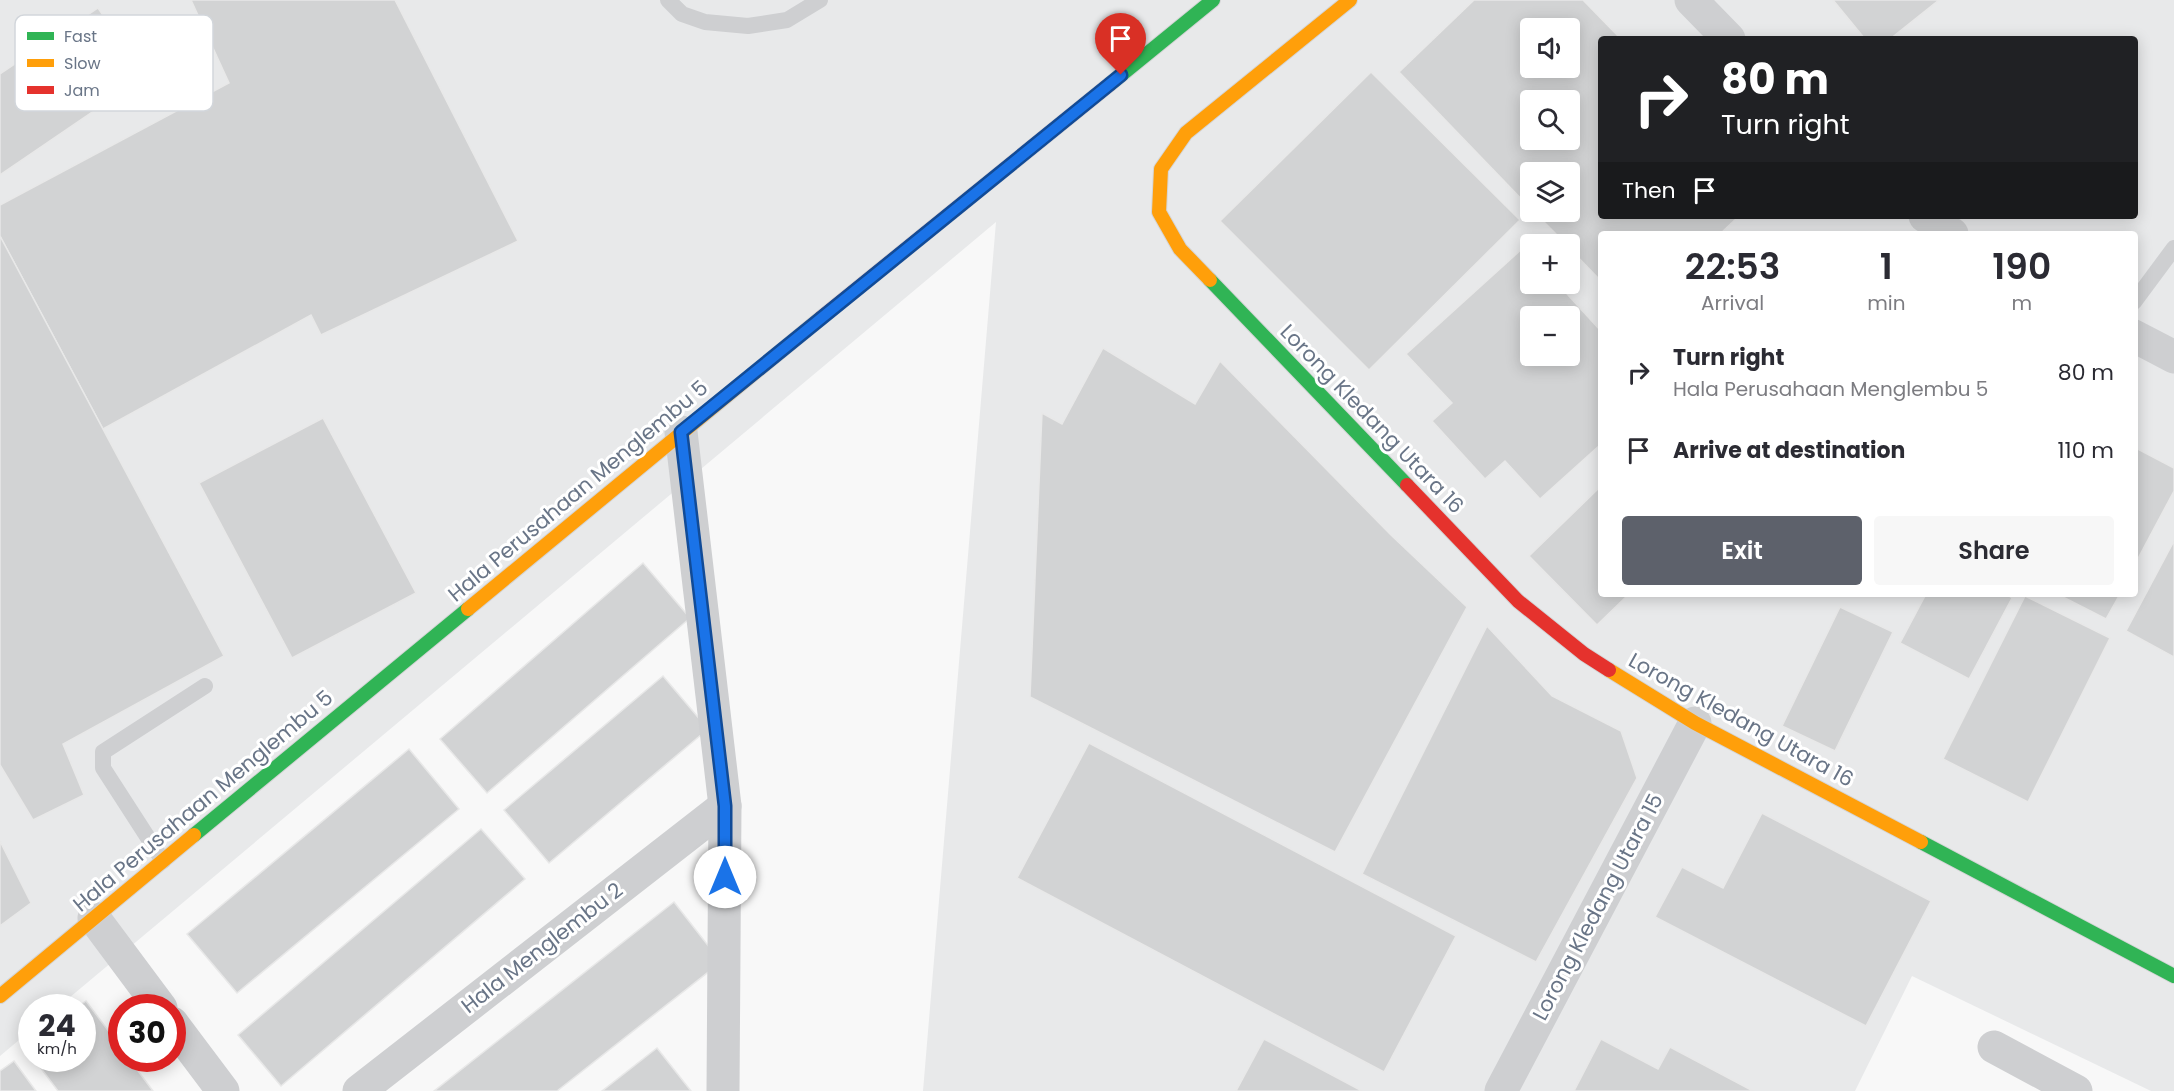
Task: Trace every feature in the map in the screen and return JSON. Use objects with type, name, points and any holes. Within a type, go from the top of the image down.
[{"type":"street","name":"Hala Perusahaan Menglembu 5","points":[[0,996],[681,432],[1213,0]]},
{"type":"street","name":"Lorong Kledang Utara 16","points":[[1350,0],[1186,133],[1161,168],[1159,212],[1180,249],[1518,601],[1584,654],[1695,723],[2174,976]]},
{"type":"street","points":[[1691,0],[1726,36]]},
{"type":"street","points":[[1930,219],[1948,231]]},
{"type":"street","points":[[2138,338],[2174,357]]},
{"type":"street","points":[[681,432],[725,806],[723,1091]]},
{"type":"street","name":"Lorong Kledang Utara 15","points":[[1501,1091],[1695,723]]},
{"type":"street","name":"Hala Menglembu 2","points":[[359,1091],[725,806]]},
{"type":"street","points":[[94,918],[151,994]]},
{"type":"street","points":[[186,1042],[223,1091]]},
{"type":"street","points":[[1994,1047],[2076,1091]]},
{"type":"lane","points":[[668,0],[682,14],[705,22],[748,26],[787,20],[820,0]]},
{"type":"lane","points":[[2138,297],[2174,248]]},
{"type":"lane","points":[[164,861],[103,768],[103,752],[205,686]]},
{"type":"shaded area","points":[[0,0],[2174,0],[2174,1091],[2151,1091],[1912,976],[1855,1091],[923,1091],[996,222],[74,994],[18,994],[18,1041],[0,1056]]},
{"type":"building","points":[[191,0],[395,0],[518,241],[321,335],[311,315],[103,429],[0,236],[0,205],[176,111],[213,111],[213,92],[229,83],[213,48],[213,15],[198,15]]},
{"type":"building","points":[[1474,0],[1583,0],[1618,36],[1598,36],[1598,219],[1736,219],[1723,231],[1598,231],[1598,278],[1580,259],[1580,234],[1556,234],[1544,222],[1580,222],[1580,162],[1520,162],[1520,198],[1399,72]]},
{"type":"building","points":[[1833,0],[1939,0],[1894,36],[1863,36]]},
{"type":"building","points":[[98,8],[103,15],[88,15]]},
{"type":"building","points":[[15,64],[15,111],[94,111],[0,175],[0,74]]},
{"type":"building","points":[[1371,72],[1520,220],[1369,370],[1220,221]]},
{"type":"building","points":[[0,236],[224,656],[63,744],[84,795],[33,820],[0,765]]},
{"type":"building","points":[[1520,251],[1520,294],[1567,294],[1578,306],[1520,306],[1520,366],[1580,366],[1580,308],[1598,328],[1598,447],[1540,499],[1505,461],[1485,479],[1432,421],[1452,403],[1406,354]]},
{"type":"building","points":[[1103,348],[1195,404],[1220,361],[1391,535],[1467,607],[1335,852],[1030,697],[1042,413],[1062,424]]},
{"type":"building","points":[[323,418],[416,593],[292,658],[199,483]]},
{"type":"building","points":[[2138,449],[2174,468],[2174,491],[2138,558]]},
{"type":"building","points":[[1598,489],[1598,597],[1626,597],[1597,625],[1529,556]]},
{"type":"building","points":[[2174,541],[2174,657],[2126,631]]},
{"type":"building","points":[[643,563],[690,618],[487,793],[440,739]]},
{"type":"building","points":[[1924,597],[2012,598],[1969,679],[1900,643]]},
{"type":"building","points":[[2024,597],[2110,638],[2028,802],[1943,759]]},
{"type":"building","points":[[2063,597],[2118,597],[2106,619]]},
{"type":"building","points":[[1840,607],[1893,632],[1835,751],[1782,726]]},
{"type":"building","points":[[1487,626],[1552,696],[1621,731],[1637,778],[1536,962],[1362,874]]},
{"type":"building","points":[[663,676],[708,729],[549,863],[504,810]]},
{"type":"building","points":[[1089,743],[1456,936],[1384,1072],[1017,878]]},
{"type":"building","points":[[409,749],[459,809],[237,993],[187,934]]},
{"type":"building","points":[[1762,813],[1931,901],[1866,1026],[1655,917],[1682,867],[1723,888]]},
{"type":"building","points":[[481,829],[525,879],[281,1086],[238,1035]]},
{"type":"building","points":[[0,841],[31,903],[0,926]]},
{"type":"building","points":[[674,902],[721,962],[557,1091],[434,1091]]},
{"type":"building","points":[[96,1014],[108,1030],[108,1072],[139,1072],[153,1091],[58,1091],[44,1072],[96,1072]]},
{"type":"building","points":[[1264,1039],[1362,1091],[1236,1091]]},
{"type":"building","points":[[1601,1039],[1658,1069],[1670,1047],[1753,1091],[1574,1091]]},
{"type":"building","points":[[657,1048],[691,1091],[602,1091]]},
{"type":"building","points":[[14,1061],[18,1066],[18,1072],[22,1072],[36,1091],[0,1091],[0,1071]]},
{"type":"traffic: fast","points":[[1110,84],[1213,0]]},
{"type":"traffic: fast","points":[[1210,280],[1407,485]]},
{"type":"traffic: fast","points":[[194,835],[468,609]]},
{"type":"traffic: fast","points":[[1921,842],[2174,976]]},
{"type":"traffic: slow","points":[[1210,280],[1180,249],[1159,212],[1161,169],[1186,133],[1350,0]]},
{"type":"traffic: slow","points":[[468,609],[821,318]]},
{"type":"traffic: slow","points":[[1609,670],[1695,723],[1921,842]]},
{"type":"traffic: slow","points":[[0,996],[194,835]]},
{"type":"traffic: jam","points":[[821,318],[1110,84]]},
{"type":"traffic: jam","points":[[1407,485],[1518,601],[1584,654],[1609,670]]},
{"type":"route","points":[[725,877],[725,806],[681,432],[1121,75]]}]
